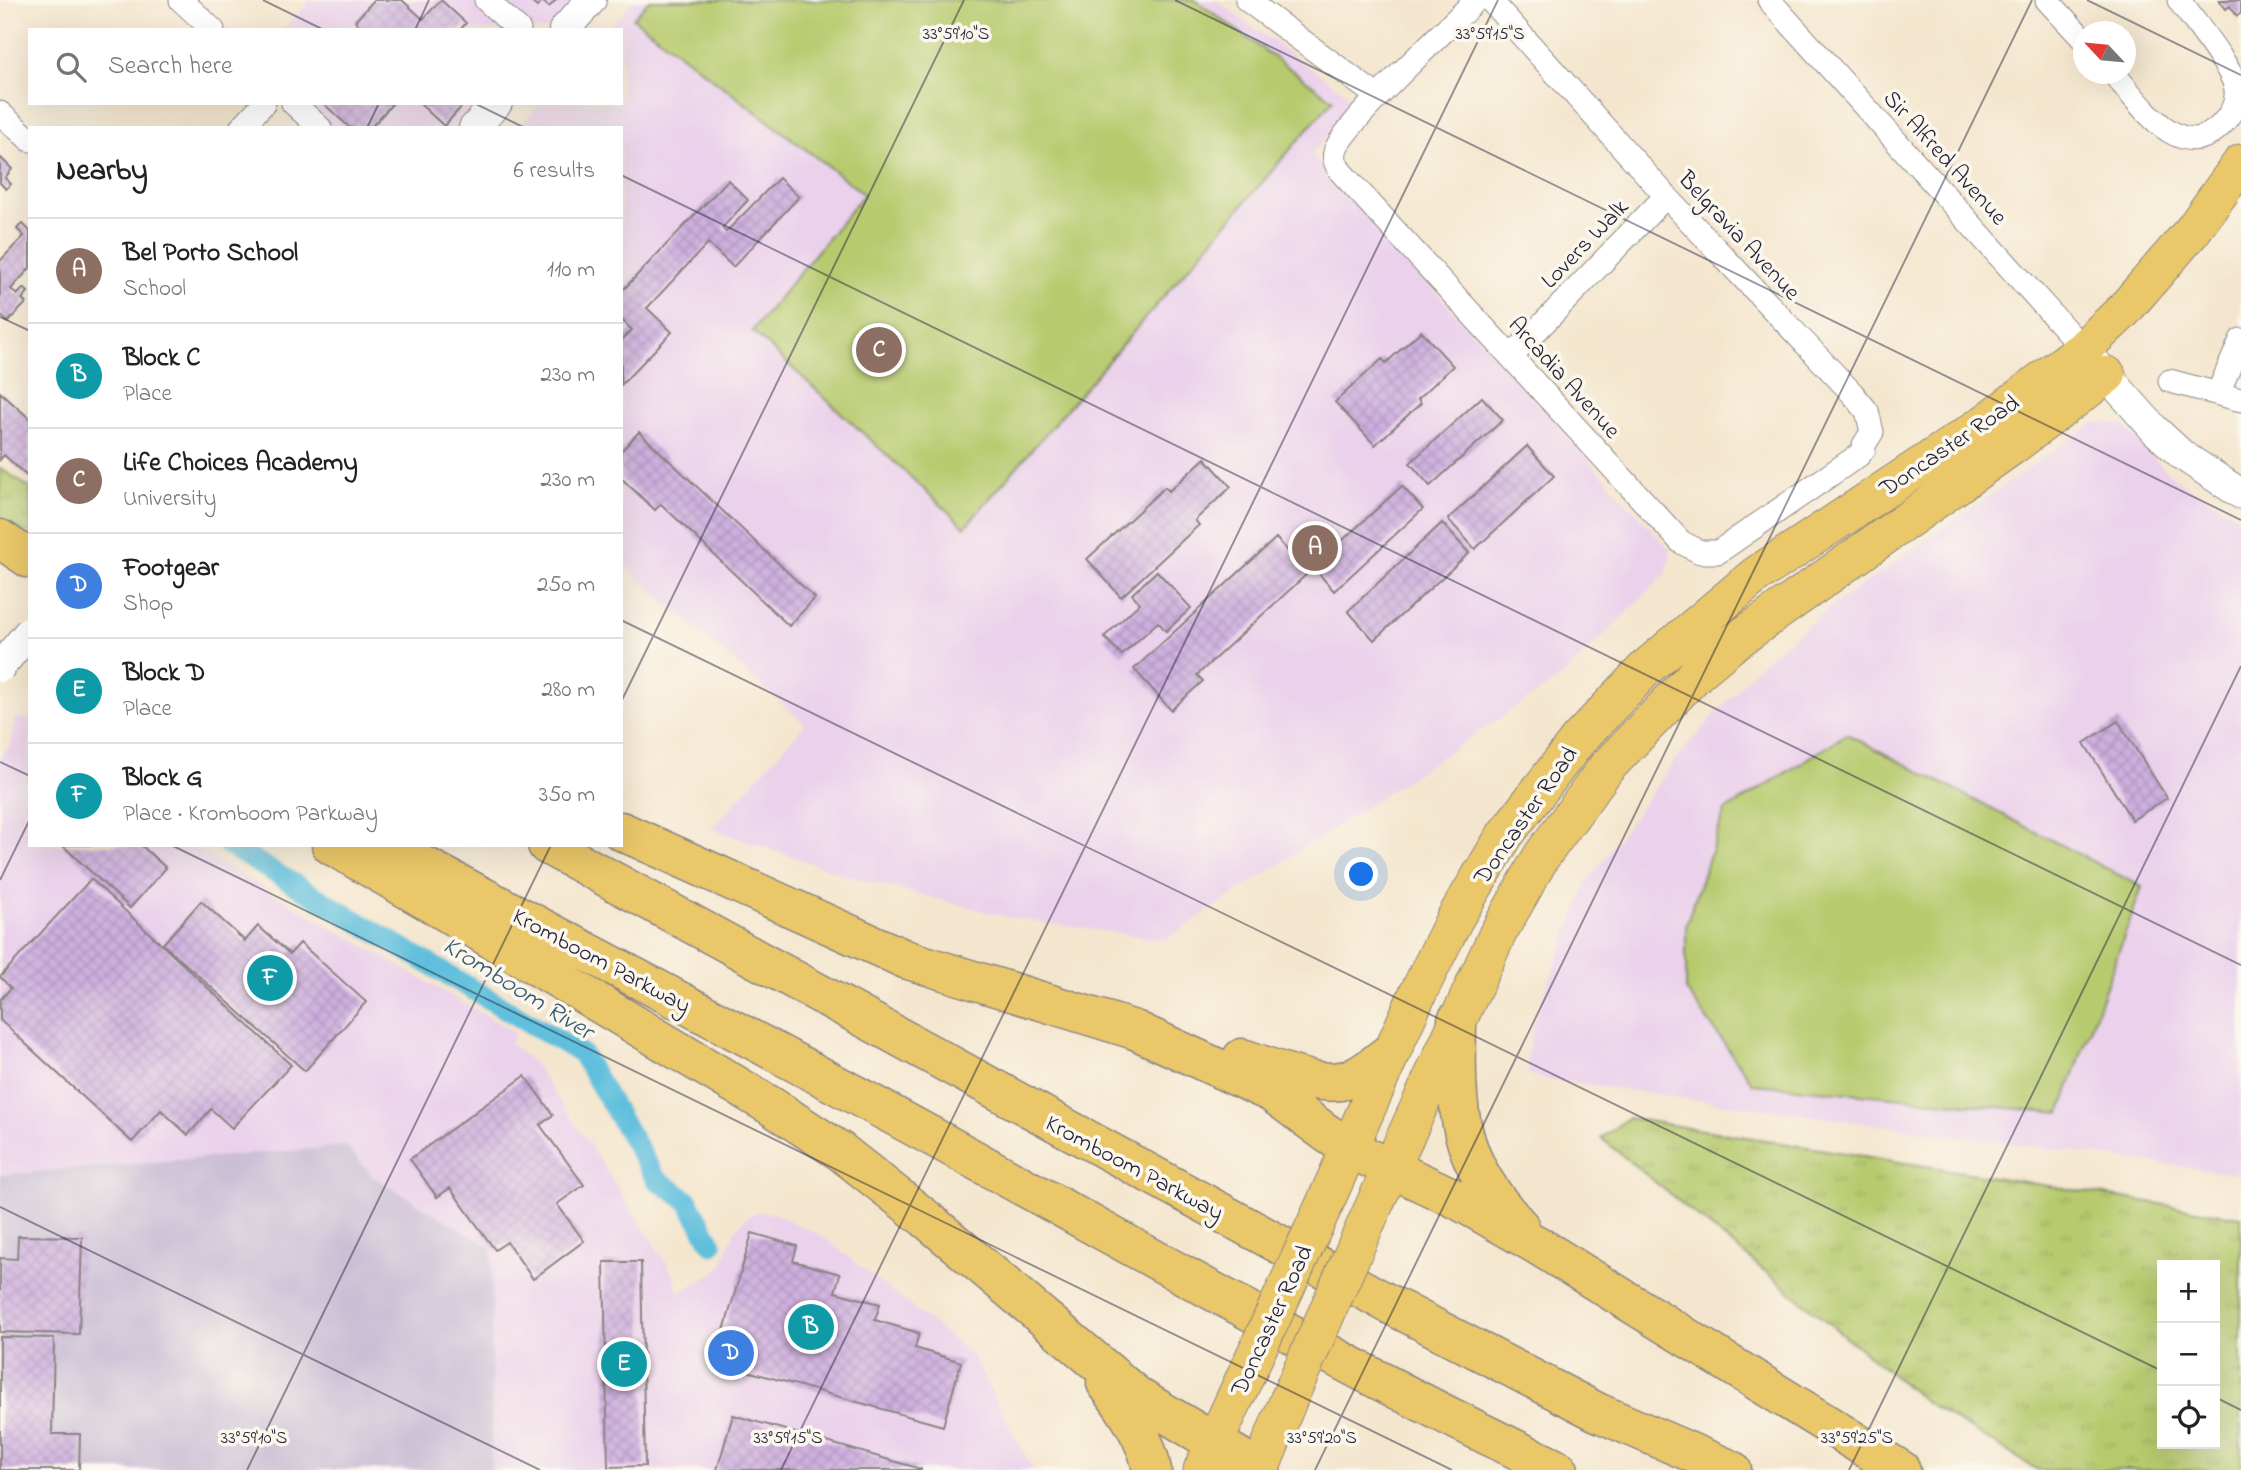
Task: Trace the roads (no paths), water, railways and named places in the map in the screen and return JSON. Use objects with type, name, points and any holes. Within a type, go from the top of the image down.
[{"type":"highway","points":[[0,539],[28,551]]},
{"type":"highway","points":[[0,539],[28,558]]},
{"type":"highway","points":[[0,636],[28,652]]},
{"type":"highway","points":[[623,832],[905,959],[1135,1030],[1238,1056],[1324,1082],[1342,1081],[1357,1076],[1392,1051]]},
{"type":"highway","points":[[334,847],[759,1099],[840,1151],[925,1218],[1208,1457],[1260,1470]]},
{"type":"highway","name":"Kromboom Parkway","points":[[389,847],[852,1093],[1350,1365],[1482,1434],[1559,1470]]},
{"type":"highway","name":"Kromboom Parkway","points":[[551,847],[1401,1310],[1597,1412],[1732,1470]]},
{"type":"highway","points":[[1457,1020],[1456,1079],[1464,1139],[1476,1169],[1492,1193],[1536,1245]]},
{"type":"highway","points":[[1135,1030],[1272,1093],[1350,1149],[1458,1200],[1536,1245],[1902,1470]]},
{"type":"highway","points":[[1080,1350],[1133,1423],[1152,1470]]},
{"type":"main road","name":"Doncaster Road","points":[[1208,1457],[1454,920],[1505,835],[1578,740],[1647,667],[1756,575],[1985,423],[2083,348],[2123,310],[2193,230],[2241,163]]},
{"type":"main road","name":"Doncaster Road","points":[[1260,1470],[1391,1167],[1497,935],[1541,857],[1606,768],[1664,705],[1733,643],[2107,376]]},
{"type":"street","points":[[181,0],[211,28]]},
{"type":"street","points":[[486,0],[517,28]]},
{"type":"street","points":[[566,28],[591,0]]},
{"type":"street","points":[[1247,0],[1378,97],[1476,0]]},
{"type":"street","name":"Belgravia Avenue","points":[[1490,0],[1666,196],[1867,411],[1872,432],[1864,450],[1794,500]]},
{"type":"street","name":"Sir Alfred Avenue","points":[[1769,0],[2083,348]]},
{"type":"street","points":[[2047,0],[2073,28]]},
{"type":"street","points":[[2123,84],[2162,127],[2176,136],[2196,138],[2216,130],[2231,113],[2236,95],[2235,84],[2179,0]]},
{"type":"street","name":"Arcadia Avenue","points":[[1378,97],[1338,144],[1335,159],[1341,172],[1681,542],[1700,552],[1718,552],[1794,500]]},
{"type":"street","points":[[243,126],[262,105]]},
{"type":"street","points":[[295,105],[318,126]]},
{"type":"street","points":[[476,126],[495,105]]},
{"type":"street","points":[[0,113],[28,138]]},
{"type":"street","name":"Lovers Walk","points":[[1511,357],[1666,196]]},
{"type":"street","points":[[2218,393],[2241,340]]},
{"type":"street","points":[[2083,348],[2155,430],[2182,455],[2241,494]]},
{"type":"street","points":[[2170,381],[2241,400]]},
{"type":"street","points":[[0,667],[28,633]]},
{"type":"waterway","name":"Kromboom River","points":[[231,847],[582,1054],[656,1179],[688,1201],[712,1244]]},
{"type":"place","name":"Life Choices Academy","points":[[879,350]]},
{"type":"place","name":"Bel Porto School","points":[[1315,548]]},
{"type":"place","name":"Block G","points":[[270,978]]},
{"type":"place","name":"Block C","points":[[811,1327]]},
{"type":"place","name":"Footgear","points":[[731,1353]]},
{"type":"place","name":"Block D","points":[[624,1364]]}]
